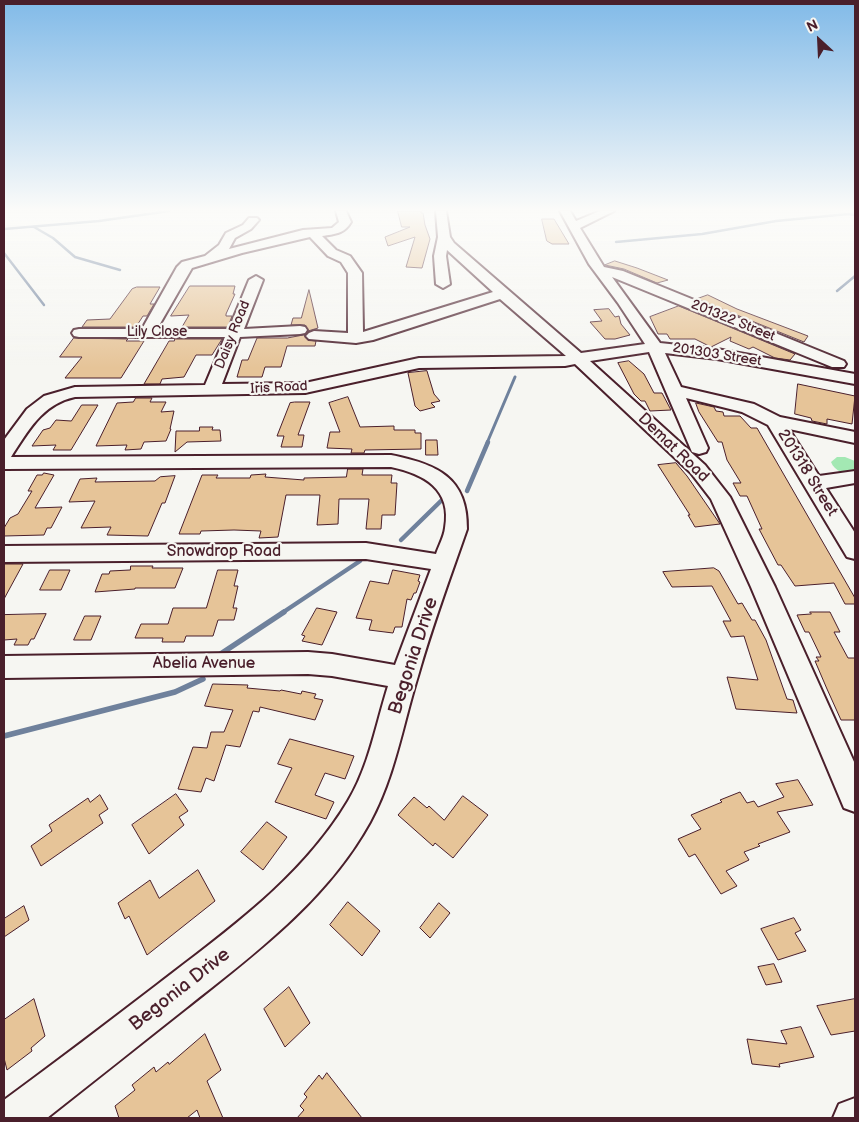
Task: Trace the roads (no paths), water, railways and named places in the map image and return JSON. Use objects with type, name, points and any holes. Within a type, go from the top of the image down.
[{"type":"street","points":[[148,332],[182,270],[193,263]]},
{"type":"street","points":[[349,263],[355,273],[356,338]]},
{"type":"street","points":[[442,263],[443,284]]},
{"type":"street","name":"Demat Road","points":[[469,263],[579,359],[679,450],[720,497],[759,578],[855,797]]},
{"type":"street","points":[[595,263],[632,311],[655,347],[700,448]]},
{"type":"street","name":"201322 Street","points":[[599,270],[618,274],[838,364]]},
{"type":"street","name":"Daisy Road","points":[[211,390],[256,280]]},
{"type":"street","points":[[314,336],[356,338],[381,334],[502,294]]},
{"type":"street","name":"Lily Close","points":[[79,333],[300,330]]},
{"type":"street","name":"201303 Street","points":[[579,359],[655,347],[717,354],[855,379]]},
{"type":"street","name":"Iris Road","points":[[4,453],[35,409],[60,395],[75,392],[305,388],[418,363],[551,362],[579,359]]},
{"type":"street","name":"201318 Street","points":[[674,390],[748,408],[775,421],[855,437]]},
{"type":"street","name":"201318 Street","points":[[775,421],[855,551]]},
{"type":"street","name":"Begonia Drive","points":[[4,463],[386,460],[420,468],[438,478],[455,498],[458,512],[456,529],[404,678],[390,731],[377,769],[360,810],[341,840],[308,881],[254,933],[14,1118]]},
{"type":"street","points":[[814,483],[855,477]]},
{"type":"street","name":"Snowdrop Road","points":[[4,554],[366,550],[444,563]]},
{"type":"street","name":"Abelia Avenue","points":[[4,667],[308,664],[332,665],[404,678]]},
{"type":"waterway","points":[[12,263],[44,305]]},
{"type":"waterway","points":[[97,263],[120,270]]},
{"type":"waterway","points":[[837,291],[855,276]]},
{"type":"waterway","points":[[487,443],[515,377]]},
{"type":"waterway","points":[[467,491],[488,442]]},
{"type":"waterway","points":[[401,540],[446,496]]},
{"type":"waterway","points":[[282,613],[360,561]]},
{"type":"waterway","points":[[219,655],[284,612]]},
{"type":"waterway","points":[[4,736],[175,692],[203,679]]}]
